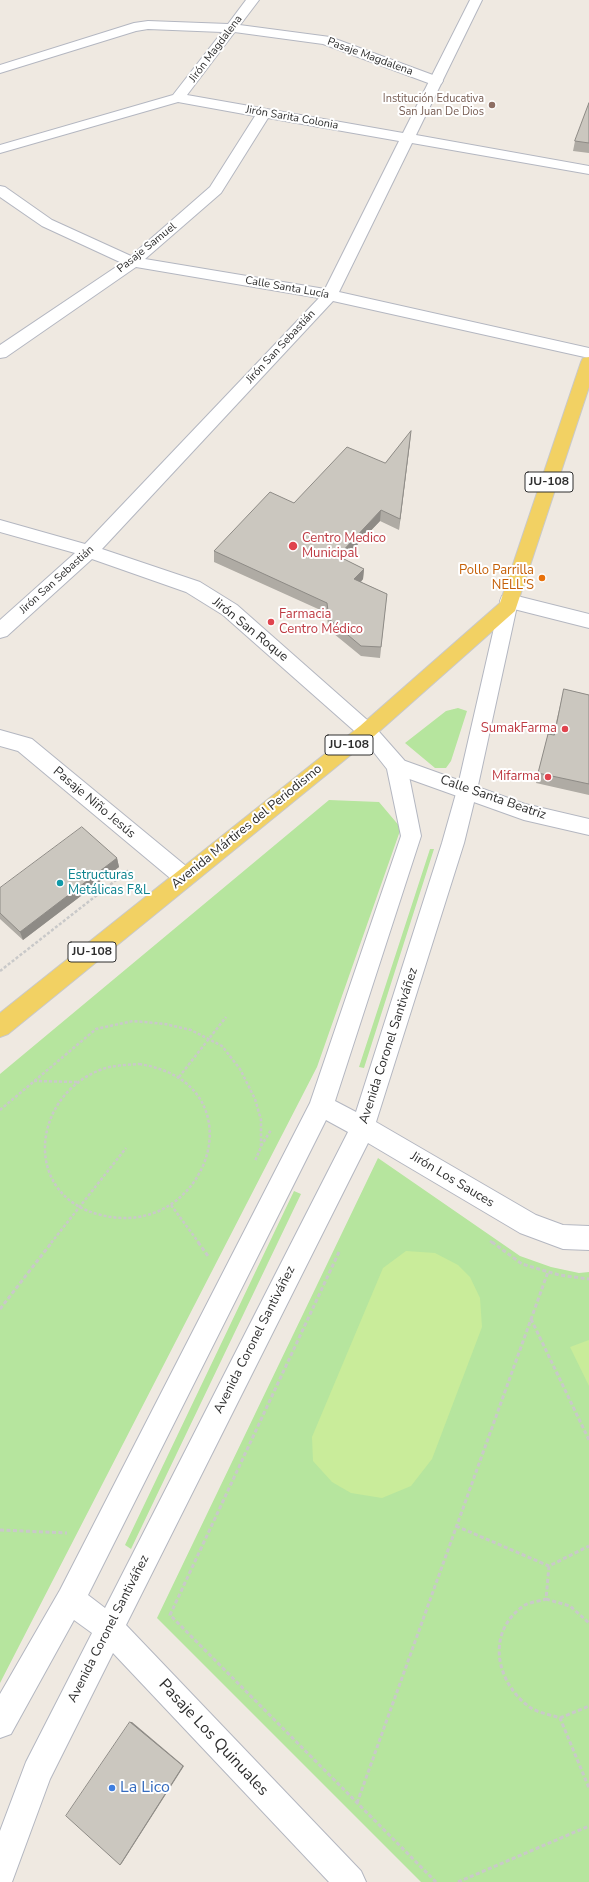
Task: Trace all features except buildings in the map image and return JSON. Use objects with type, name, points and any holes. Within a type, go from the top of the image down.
[{"type":"main road","name":"Avenida Mártires del Periodismo","points":[[0,1027],[184,877],[367,731],[509,603],[589,362]]},
{"type":"street","name":"Jirón Magdalena","points":[[178,98],[253,0]]},
{"type":"street","name":"Jirón San Sebastián","points":[[0,632],[89,551],[330,295],[476,0]]},
{"type":"street","name":"Pasaje Magdalena","points":[[0,69],[134,27],[148,25],[232,28],[325,40],[436,81]]},
{"type":"street","name":"Jirón Sarita Colonia","points":[[0,149],[178,98],[589,170]]},
{"type":"street","name":"Pasaje Samuel","points":[[0,354],[133,262],[216,190],[264,113]]},
{"type":"street","name":"Calle Santa Lucía","points":[[0,190],[47,223],[133,262],[330,295],[589,353]]},
{"type":"street","name":"Jirón San Roque","points":[[0,526],[89,551],[193,587],[230,610],[367,731]]},
{"type":"street","points":[[509,603],[589,621]]},
{"type":"street","name":"Avenida Mártires del Periodismo","points":[[467,790],[509,603]]},
{"type":"street","points":[[0,1723],[70,1600],[321,1106],[411,836],[397,766],[367,731]]},
{"type":"street","name":"Pasaje Niño Jesús","points":[[0,738],[25,745],[152,852],[184,877]]},
{"type":"street","name":"Calle Santa Beatriz","points":[[397,766],[467,790],[524,812],[589,827]]},
{"type":"street","name":"Avenida Coronel Santiváñez","points":[[0,1873],[37,1773],[363,1126],[453,843],[467,790]]},
{"type":"street","name":"Jirón Los Sauces","points":[[321,1106],[363,1126],[529,1225],[563,1237],[589,1238]]},
{"type":"street","name":"Pasaje Los Quinuales","points":[[70,1600],[109,1628],[350,1882]]},
{"type":"path","points":[[0,971],[152,852]]},
{"type":"path","points":[[179,1077],[226,1017]]},
{"type":"path","points":[[0,1110],[96,1029],[133,1021],[166,1024],[192,1030],[222,1046],[240,1069],[255,1099],[261,1120],[261,1147],[253,1165]]},
{"type":"path","points":[[139,1064],[160,1068],[179,1077],[195,1091],[205,1109],[211,1129],[211,1136],[210,1150],[203,1171],[189,1189],[171,1205],[154,1213],[135,1218],[116,1218],[97,1215],[80,1208],[63,1194],[51,1177],[45,1157],[44,1136],[50,1116],[61,1098],[77,1082],[96,1071],[118,1065],[139,1064]]},
{"type":"path","points":[[34,1081],[77,1082]]},
{"type":"path","points":[[0,1309],[126,1148]]},
{"type":"path","points":[[171,1205],[208,1256]]},
{"type":"path","points":[[483,1237],[522,1264],[559,1275],[589,1279]]},
{"type":"path","points":[[204,1263],[211,1250]]},
{"type":"path","points":[[340,1250],[170,1615],[436,1882]]},
{"type":"path","points":[[357,1803],[548,1272]]},
{"type":"path","points":[[531,1319],[589,1440]]},
{"type":"path","points":[[63,1539],[70,1525]]},
{"type":"path","points":[[456,1526],[548,1566],[589,1546]]},
{"type":"path","points":[[0,1530],[67,1532],[100,1541]]},
{"type":"path","points":[[546,1599],[548,1566]]},
{"type":"path","points":[[589,1623],[574,1609],[559,1600],[546,1599],[526,1605],[509,1620],[499,1644],[500,1669],[513,1693],[532,1709],[560,1718],[589,1706]]},
{"type":"path","points":[[560,1718],[589,1788]]},
{"type":"path","points":[[458,1882],[589,1826]]},
{"type":"green space","points":[[458,708],[467,711],[451,761],[446,768],[435,768],[405,743],[446,711]]},
{"type":"green space","points":[[329,800],[379,802],[401,828],[317,1067],[0,1683],[0,1074]]},
{"type":"green space","points":[[430,849],[434,849],[364,1068],[359,1067]]},
{"type":"green space","points":[[378,1158],[520,1256],[551,1267],[579,1273],[589,1272],[589,1882],[421,1882],[157,1618]]},
{"type":"green space","points":[[294,1191],[301,1194],[131,1549],[125,1545]]},
{"type":"green space","points":[[406,1251],[435,1253],[458,1265],[470,1277],[480,1298],[482,1327],[432,1459],[411,1486],[382,1498],[351,1493],[332,1482],[313,1461],[312,1437],[383,1268]]},
{"type":"green space","points":[[589,1340],[589,1386],[570,1347]]},
{"type":"place","name":"Institución Educativa San Juan De Dios","points":[[492,105]]},
{"type":"place","name":"Centro Medico Municipal","points":[[293,546]]},
{"type":"place","name":"Pollo Parrilla NELL'S","points":[[542,578]]},
{"type":"place","name":"Farmacia Centro Médico","points":[[271,622]]},
{"type":"place","name":"SumakFarma","points":[[565,729]]},
{"type":"place","name":"Mifarma","points":[[548,777]]},
{"type":"place","name":"Estructuras Metálicas F&L","points":[[60,883]]},
{"type":"place","name":"La Lico","points":[[112,1788]]}]
